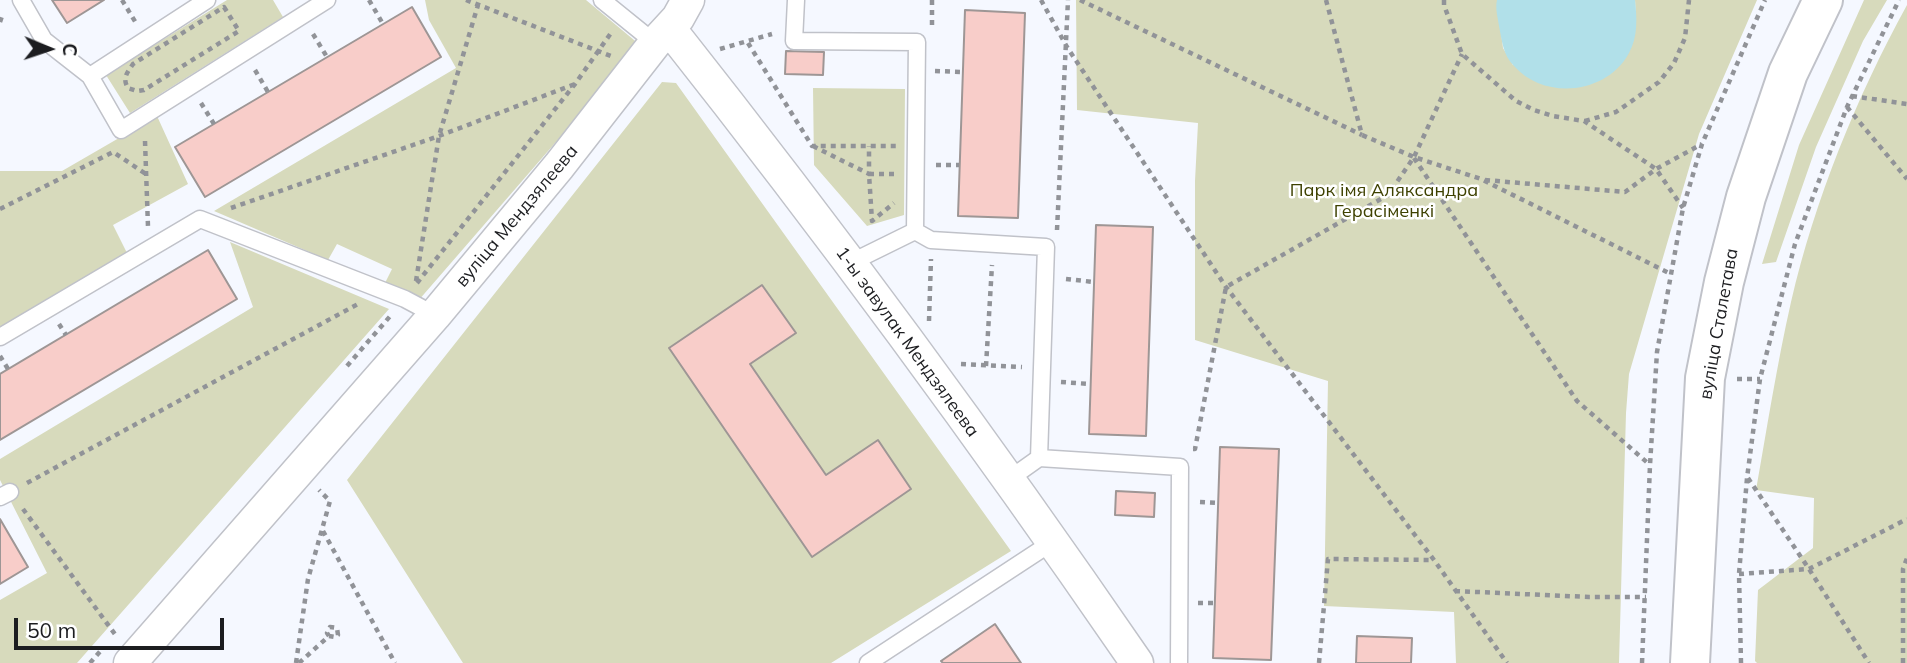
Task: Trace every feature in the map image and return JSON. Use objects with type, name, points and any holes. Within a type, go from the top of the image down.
[{"type":"main road","name":"вуліца Сталетава","points":[[1690,663],[1705,378],[1724,282],[1746,197],[1788,73],[1823,0]]},
{"type":"street","name":"вуліца Мендзялеева","points":[[130,663],[435,315],[559,166],[688,0]]},
{"type":"street","name":"1-ы завулак Мендзялеева","points":[[662,35],[691,55],[850,264],[1054,541],[1137,663]]},
{"type":"lane","points":[[21,0],[44,40],[90,76],[121,130],[327,0]]},
{"type":"lane","points":[[90,76],[208,0]]},
{"type":"lane","points":[[602,0],[622,16],[662,35]]},
{"type":"lane","points":[[796,0],[794,41],[917,42],[915,231]]},
{"type":"lane","points":[[0,337],[200,219],[383,290],[435,315]]},
{"type":"lane","points":[[850,264],[915,231]]},
{"type":"lane","points":[[915,231],[932,240],[1046,247],[1039,458]]},
{"type":"lane","points":[[1008,480],[1039,458],[1180,467],[1178,663]]},
{"type":"lane","points":[[868,663],[1054,541]]},
{"type":"path","points":[[121,0],[138,25],[127,32]]},
{"type":"path","points":[[369,0],[383,24]]},
{"type":"path","points":[[466,0],[600,51],[634,71]]},
{"type":"path","points":[[919,23],[933,23],[932,0]]},
{"type":"path","points":[[1041,0],[1067,47],[1226,287],[1434,560],[1507,663]]},
{"type":"path","points":[[1056,238],[1068,0]]},
{"type":"path","points":[[1080,0],[1362,135],[1414,157],[1480,179],[1671,274]]},
{"type":"path","points":[[1326,0],[1362,135]]},
{"type":"path","points":[[1444,0],[1462,54],[1517,101],[1553,116],[1584,121],[1656,169],[1683,208]]},
{"type":"path","points":[[1584,121],[1616,112],[1659,82],[1674,63],[1685,37],[1689,0]]},
{"type":"path","points":[[1642,663],[1657,352],[1683,208],[1702,144],[1765,0]]},
{"type":"path","points":[[1742,662],[1739,574],[1747,478],[1760,379],[1795,243],[1846,107],[1899,0]]},
{"type":"path","points":[[478,5],[439,136],[416,286],[575,84],[622,16]]},
{"type":"path","points":[[225,7],[239,32],[144,90],[128,88],[125,75],[133,64],[225,7]]},
{"type":"path","points":[[691,55],[748,43],[796,26]]},
{"type":"path","points":[[309,27],[327,57]]},
{"type":"path","points":[[748,43],[812,146],[869,174],[959,165]]},
{"type":"path","points":[[1182,449],[1195,449],[1226,287],[1388,195],[1414,157],[1462,54]]},
{"type":"path","points":[[251,63],[268,92]]},
{"type":"path","points":[[931,71],[963,72]]},
{"type":"path","points":[[200,219],[439,136],[575,84]]},
{"type":"path","points":[[197,96],[214,124]]},
{"type":"path","points":[[1852,96],[1907,104]]},
{"type":"path","points":[[1846,107],[1907,179]]},
{"type":"path","points":[[144,116],[150,248]]},
{"type":"path","points":[[1480,179],[1625,191],[1656,169],[1702,144]]},
{"type":"path","points":[[812,146],[916,146]]},
{"type":"path","points":[[869,146],[872,221],[890,209],[916,171]]},
{"type":"path","points":[[0,209],[113,152],[146,174]]},
{"type":"path","points":[[1414,157],[1577,401],[1650,465]]},
{"type":"path","points":[[986,366],[993,244]]},
{"type":"path","points":[[1054,278],[1094,282]]},
{"type":"path","points":[[123,624],[114,635],[5,494],[383,290]]},
{"type":"path","points":[[342,372],[405,299]]},
{"type":"path","points":[[0,356],[8,369]]},
{"type":"path","points":[[921,360],[986,366],[1041,367]]},
{"type":"path","points":[[1050,382],[1090,384]]},
{"type":"path","points":[[1747,478],[1869,663]]},
{"type":"path","points":[[298,663],[308,579],[330,501],[319,490]]},
{"type":"path","points":[[1196,502],[1218,503]]},
{"type":"path","points":[[1739,574],[1809,569],[1907,519]]},
{"type":"path","points":[[323,530],[395,663]]},
{"type":"path","points":[[1902,663],[1905,613],[1903,569],[1907,558]]},
{"type":"path","points":[[1319,663],[1328,559],[1434,560]]},
{"type":"path","points":[[1455,590],[1646,597]]},
{"type":"path","points":[[1194,602],[1214,603]]},
{"type":"path","points":[[298,663],[329,636]]},
{"type":"green space","points":[[227,0],[273,0],[283,17],[130,113],[106,75]]},
{"type":"green space","points":[[425,0],[586,0],[640,45],[418,301],[383,287],[392,269],[337,244],[328,260],[214,211],[456,68],[429,20]]},
{"type":"green space","name":"Парк імя Аляксандра Герасіменкі","points":[[1076,0],[1497,0],[1503,48],[1513,65],[1610,74],[1624,58],[1632,41],[1635,0],[1757,0],[1699,134],[1629,374],[1619,663],[1456,663],[1454,612],[1324,606],[1328,381],[1195,340],[1195,181],[1198,123],[1077,110]]},
{"type":"green space","points":[[1864,0],[1887,0],[1863,41],[1816,147],[1776,262],[1762,264],[1799,145]]},
{"type":"green space","points":[[1907,5],[1907,663],[1757,663],[1758,590],[1813,548],[1814,498],[1756,490],[1791,302],[1812,225],[1839,150],[1871,76]]},
{"type":"green space","points":[[662,82],[676,83],[1011,551],[831,663],[463,663],[347,480]],"holes":[[[762,285],[795,333],[750,364],[826,475],[878,440],[911,489],[812,557],[670,348]]]},
{"type":"green space","points":[[813,88],[905,89],[904,215],[867,226],[814,165]]},
{"type":"green space","points":[[157,116],[188,184],[113,225],[129,257],[0,329],[0,171],[62,171]]},
{"type":"green space","points":[[230,242],[389,309],[77,663],[0,663],[0,600],[47,573],[0,480],[0,459],[253,307]]},
{"type":"water","points":[[1497,0],[1635,0],[1634,40],[1619,67],[1606,77],[1575,88],[1542,84],[1527,77],[1507,57],[1496,10]]},
{"type":"building","points":[[52,0],[104,0],[67,23]]},
{"type":"building","points":[[412,7],[441,57],[205,197],[175,147]]},
{"type":"building","points":[[965,10],[1025,13],[1018,218],[958,216]]},
{"type":"building","points":[[786,51],[824,52],[823,75],[785,74]]},
{"type":"building","points":[[1096,225],[1153,227],[1146,436],[1089,434]]},
{"type":"building","points":[[208,250],[237,299],[0,440],[0,374]]},
{"type":"building","points":[[762,285],[796,333],[750,364],[826,475],[878,440],[911,489],[812,557],[669,348]]},
{"type":"building","points":[[1220,447],[1279,449],[1271,660],[1213,658]]},
{"type":"building","points":[[1116,491],[1155,493],[1154,517],[1115,515]]},
{"type":"building","points":[[0,519],[28,567],[0,584]]},
{"type":"building","points":[[995,624],[1021,663],[941,661]]},
{"type":"building","points":[[1357,636],[1412,638],[1411,663],[1356,663]]}]
